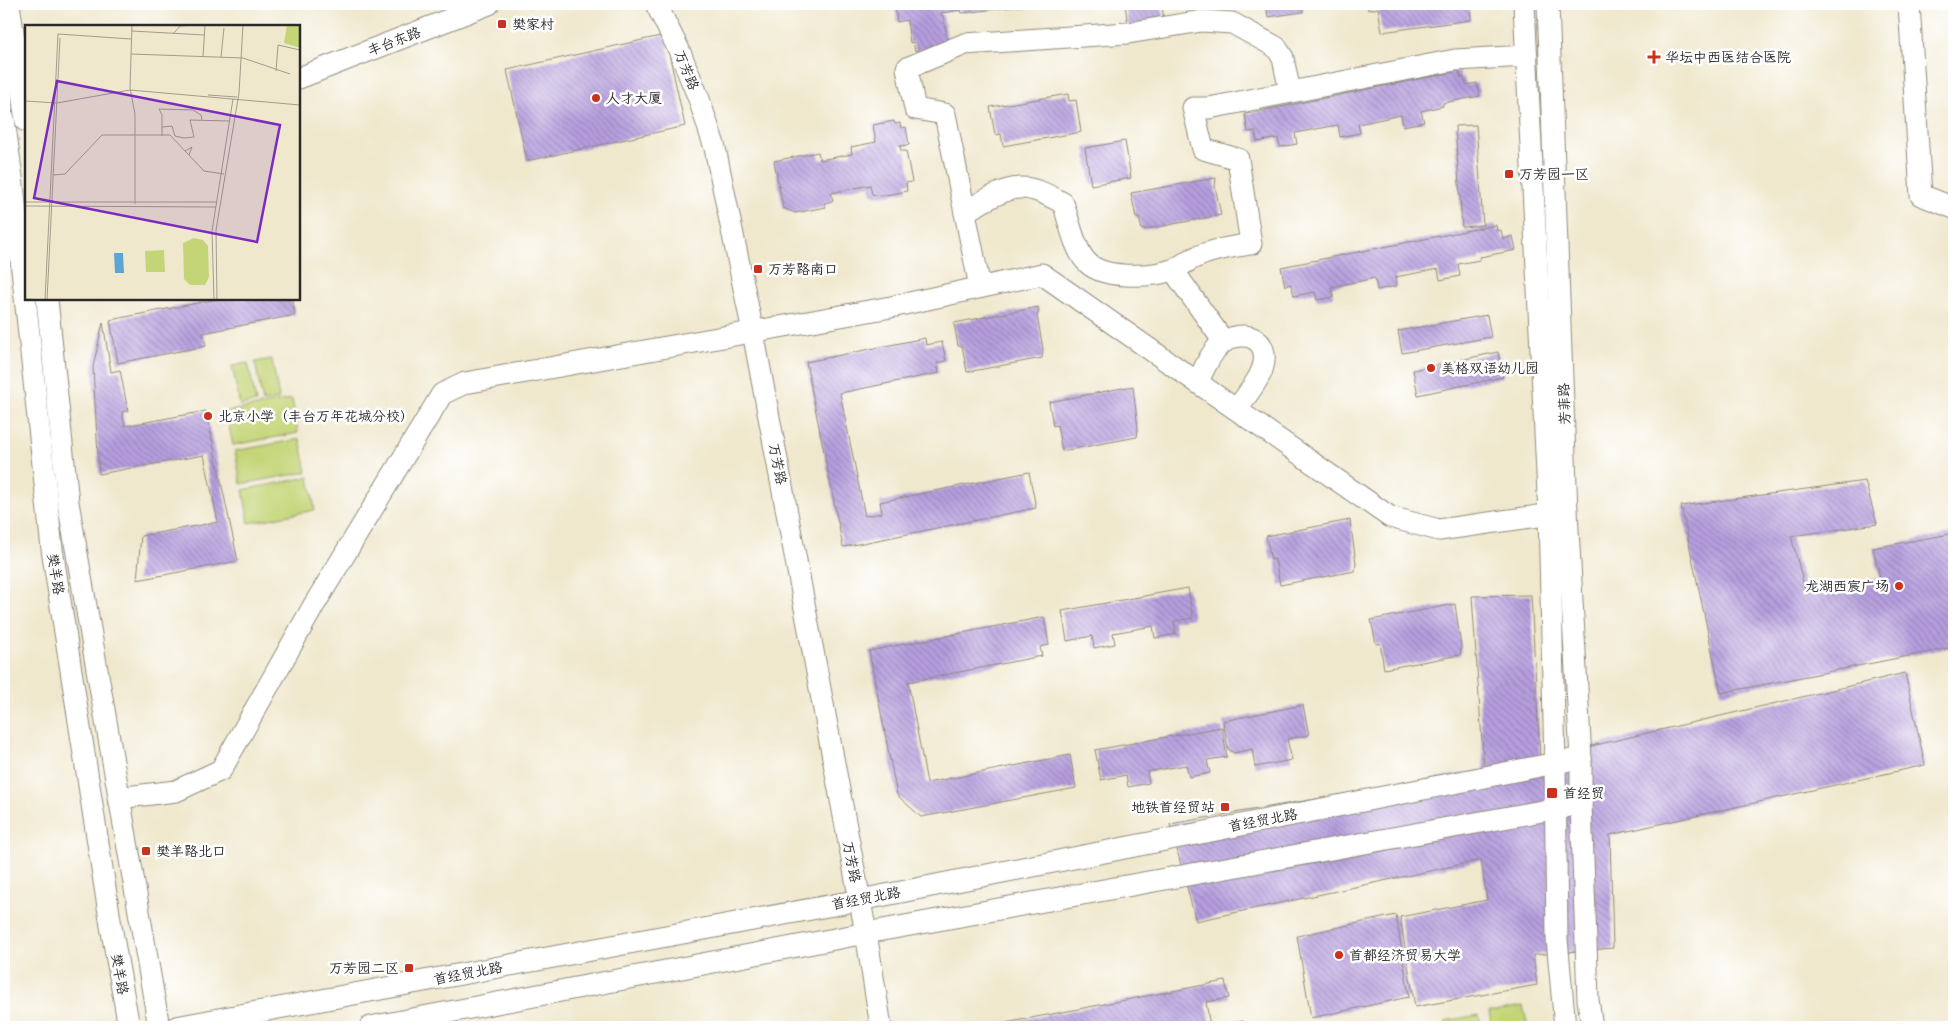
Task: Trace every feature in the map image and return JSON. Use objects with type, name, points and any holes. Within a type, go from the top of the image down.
[{"type":"street","points":[[9,4],[25,114]]},
{"type":"street","name":"丰台东路","points":[[300,78],[490,4]]},
{"type":"street","name":"万芳路","points":[[656,4],[679,50],[708,123],[715,148],[753,332],[860,900],[882,1027]]},
{"type":"street","name":"芳菲路","points":[[1524,4],[1558,513],[1581,758],[1588,1000],[1592,1027]]},
{"type":"street","name":"芳菲路","points":[[1548,4],[1558,513],[1555,763],[1557,946],[1565,1027]]},
{"type":"street","points":[[1909,4],[1921,195],[1954,208]]},
{"type":"street","points":[[980,287],[946,114],[915,109],[907,68],[965,44],[1128,33],[1202,20],[1232,23],[1276,46],[1283,58],[1290,92]]},
{"type":"street","points":[[965,212],[988,198],[1018,188],[1047,194],[1063,204],[1081,254],[1093,268],[1109,273],[1142,276],[1173,270],[1199,255],[1251,244],[1238,159],[1203,149],[1193,108],[1209,108],[1455,60],[1527,56]]},
{"type":"street","name":"樊羊路","points":[[4,118],[14,185],[25,290]]},
{"type":"street","points":[[1173,270],[1224,342]]},
{"type":"street","points":[[118,798],[176,791],[221,770],[314,606],[442,394],[465,383],[892,307],[1042,274],[1198,381],[1390,517],[1439,530],[1558,513]]},
{"type":"street","name":"樊羊路","points":[[26,300],[52,549],[111,926],[129,1027]]},
{"type":"street","name":"樊羊路","points":[[47,300],[68,502],[159,1027]]},
{"type":"street","points":[[1198,381],[1218,346],[1230,338],[1242,336],[1255,338],[1263,346],[1265,354],[1262,371],[1237,409]]},
{"type":"street","name":"首经贸北路","points":[[176,1027],[860,900],[1581,758]]},
{"type":"street","points":[[370,1027],[866,933],[1581,804]]},
{"type":"street","points":[[1557,946],[1571,938],[1578,938],[1586,942]]},
{"type":"green space","points":[[272,359],[279,399],[263,402],[255,362]]},
{"type":"green space","points":[[248,363],[256,402],[240,406],[232,366]]},
{"type":"green space","points":[[292,399],[298,433],[233,445],[226,412]]},
{"type":"green space","points":[[300,439],[307,472],[241,484],[235,451]]},
{"type":"green space","points":[[309,477],[315,510],[249,523],[243,490]]},
{"type":"green space","points":[[1523,1006],[1528,1027],[1492,1027],[1489,1012]]},
{"type":"green space","points":[[1479,1015],[1481,1027],[1446,1027],[1445,1021]]},
{"type":"building","points":[[889,4],[1029,5],[962,13],[961,10],[941,13],[943,15],[948,45],[915,51],[913,42],[910,43],[907,20],[897,22],[895,7],[890,8]]},
{"type":"building","points":[[1125,4],[1162,4],[1164,24],[1128,26]]},
{"type":"building","points":[[1266,4],[1303,4],[1303,12],[1268,17]]},
{"type":"building","points":[[1367,4],[1470,4],[1471,20],[1382,32],[1378,8],[1368,10]]},
{"type":"building","name":"人才大厦","points":[[665,35],[685,126],[527,161],[507,70]]},
{"type":"building","points":[[1459,71],[1461,78],[1464,77],[1466,85],[1477,83],[1480,96],[1443,103],[1443,106],[1421,111],[1424,122],[1403,126],[1401,115],[1358,124],[1360,133],[1340,137],[1338,125],[1295,133],[1297,144],[1280,147],[1278,138],[1257,142],[1255,131],[1248,132],[1245,114]]},
{"type":"building","points":[[1068,94],[1069,101],[1076,100],[1081,132],[1003,146],[1001,134],[995,135],[990,107]]},
{"type":"building","points":[[894,121],[895,124],[900,123],[901,128],[906,127],[909,145],[900,146],[901,151],[906,151],[912,182],[906,183],[907,191],[880,196],[872,194],[870,185],[831,193],[833,201],[824,203],[826,207],[795,213],[783,208],[774,161],[818,152],[820,160],[852,154],[851,147],[876,142],[873,125]]},
{"type":"building","points":[[1476,125],[1483,225],[1462,227],[1455,126]]},
{"type":"building","points":[[1125,141],[1131,178],[1091,185],[1085,148]]},
{"type":"building","points":[[1216,178],[1215,186],[1221,215],[1142,230],[1139,218],[1136,218],[1131,193]]},
{"type":"building","points":[[1496,225],[1497,231],[1501,230],[1503,239],[1513,236],[1516,250],[1480,257],[1480,260],[1458,264],[1460,276],[1440,280],[1438,269],[1395,277],[1397,286],[1377,290],[1375,278],[1331,287],[1334,297],[1317,300],[1315,292],[1294,296],[1291,284],[1285,286],[1281,267]]},
{"type":"building","points":[[213,300],[292,300],[295,315],[203,333],[206,346],[118,363],[110,320]]},
{"type":"building","points":[[1038,307],[1039,312],[1037,315],[1043,349],[1042,358],[967,372],[962,346],[958,346],[954,323]]},
{"type":"building","points":[[1487,315],[1491,337],[1402,353],[1398,331]]},
{"type":"building","points":[[103,322],[111,372],[120,370],[128,411],[122,412],[125,426],[206,411],[238,561],[137,580],[141,536],[218,522],[204,455],[99,474],[93,367]]},
{"type":"building","points":[[925,338],[926,345],[942,342],[946,361],[937,363],[939,373],[840,393],[865,516],[882,513],[880,502],[1029,472],[1036,508],[843,547],[806,362]]},
{"type":"building","points":[[1498,352],[1503,377],[1418,395],[1413,370]]},
{"type":"building","points":[[1133,386],[1138,429],[1137,437],[1062,451],[1057,425],[1053,426],[1049,402]]},
{"type":"building","name":"龙湖西宸广场","points":[[1865,481],[1877,524],[1791,536],[1806,593],[1880,578],[1873,548],[1950,534],[1954,555],[1954,647],[1721,693],[1681,506]]},
{"type":"building","points":[[1350,520],[1356,563],[1355,571],[1280,585],[1275,559],[1271,560],[1266,536]]},
{"type":"building","points":[[1188,588],[1193,618],[1174,621],[1176,634],[1155,638],[1153,626],[1113,633],[1115,644],[1094,648],[1092,636],[1067,641],[1062,611]]},
{"type":"building","points":[[1531,595],[1540,758],[1905,673],[1925,765],[1610,835],[1613,948],[1533,955],[1537,985],[1415,1007],[1400,917],[1487,900],[1481,860],[1196,921],[1170,824],[1484,770],[1472,596]]},
{"type":"building","points":[[1455,604],[1461,647],[1460,655],[1384,669],[1380,643],[1376,644],[1371,620]]},
{"type":"building","points":[[1044,617],[1049,645],[1040,647],[1042,656],[908,682],[927,783],[1070,755],[1076,788],[921,817],[897,795],[869,651]]},
{"type":"building","points":[[1303,705],[1309,735],[1287,739],[1292,760],[1255,767],[1252,749],[1234,753],[1228,749],[1223,721]]},
{"type":"building","points":[[1222,727],[1227,757],[1207,760],[1210,773],[1189,777],[1186,765],[1147,772],[1149,783],[1128,787],[1126,775],[1101,780],[1095,750]]},
{"type":"building","points":[[1396,915],[1409,997],[1311,1018],[1297,936]]},
{"type":"building","points":[[1225,981],[1229,998],[1206,1002],[1210,1026],[1243,1021],[1244,1027],[1006,1027],[1005,1023]]},
{"type":"place","name":"樊家村","points":[[502,24]]},
{"type":"place","name":"华坛中西医结合医院","points":[[1654,57]]},
{"type":"place","name":"人才大厦","points":[[596,98]]},
{"type":"place","name":"万芳园一区","points":[[1509,174]]},
{"type":"place","name":"万芳路南口","points":[[758,269]]},
{"type":"place","name":"美格双语幼儿园","points":[[1431,368]]},
{"type":"place","name":"北京小学（丰台万年花城分校）","points":[[208,416]]},
{"type":"place","name":"龙湖西宸广场","points":[[1899,586]]},
{"type":"place","name":"首经贸","points":[[1552,793]]},
{"type":"place","name":"地铁首经贸站","points":[[1225,807]]},
{"type":"place","name":"樊羊路北口","points":[[146,851]]},
{"type":"place","name":"首都经济贸易大学","points":[[1339,955]]},
{"type":"place","name":"万芳园二区","points":[[409,968]]}]
